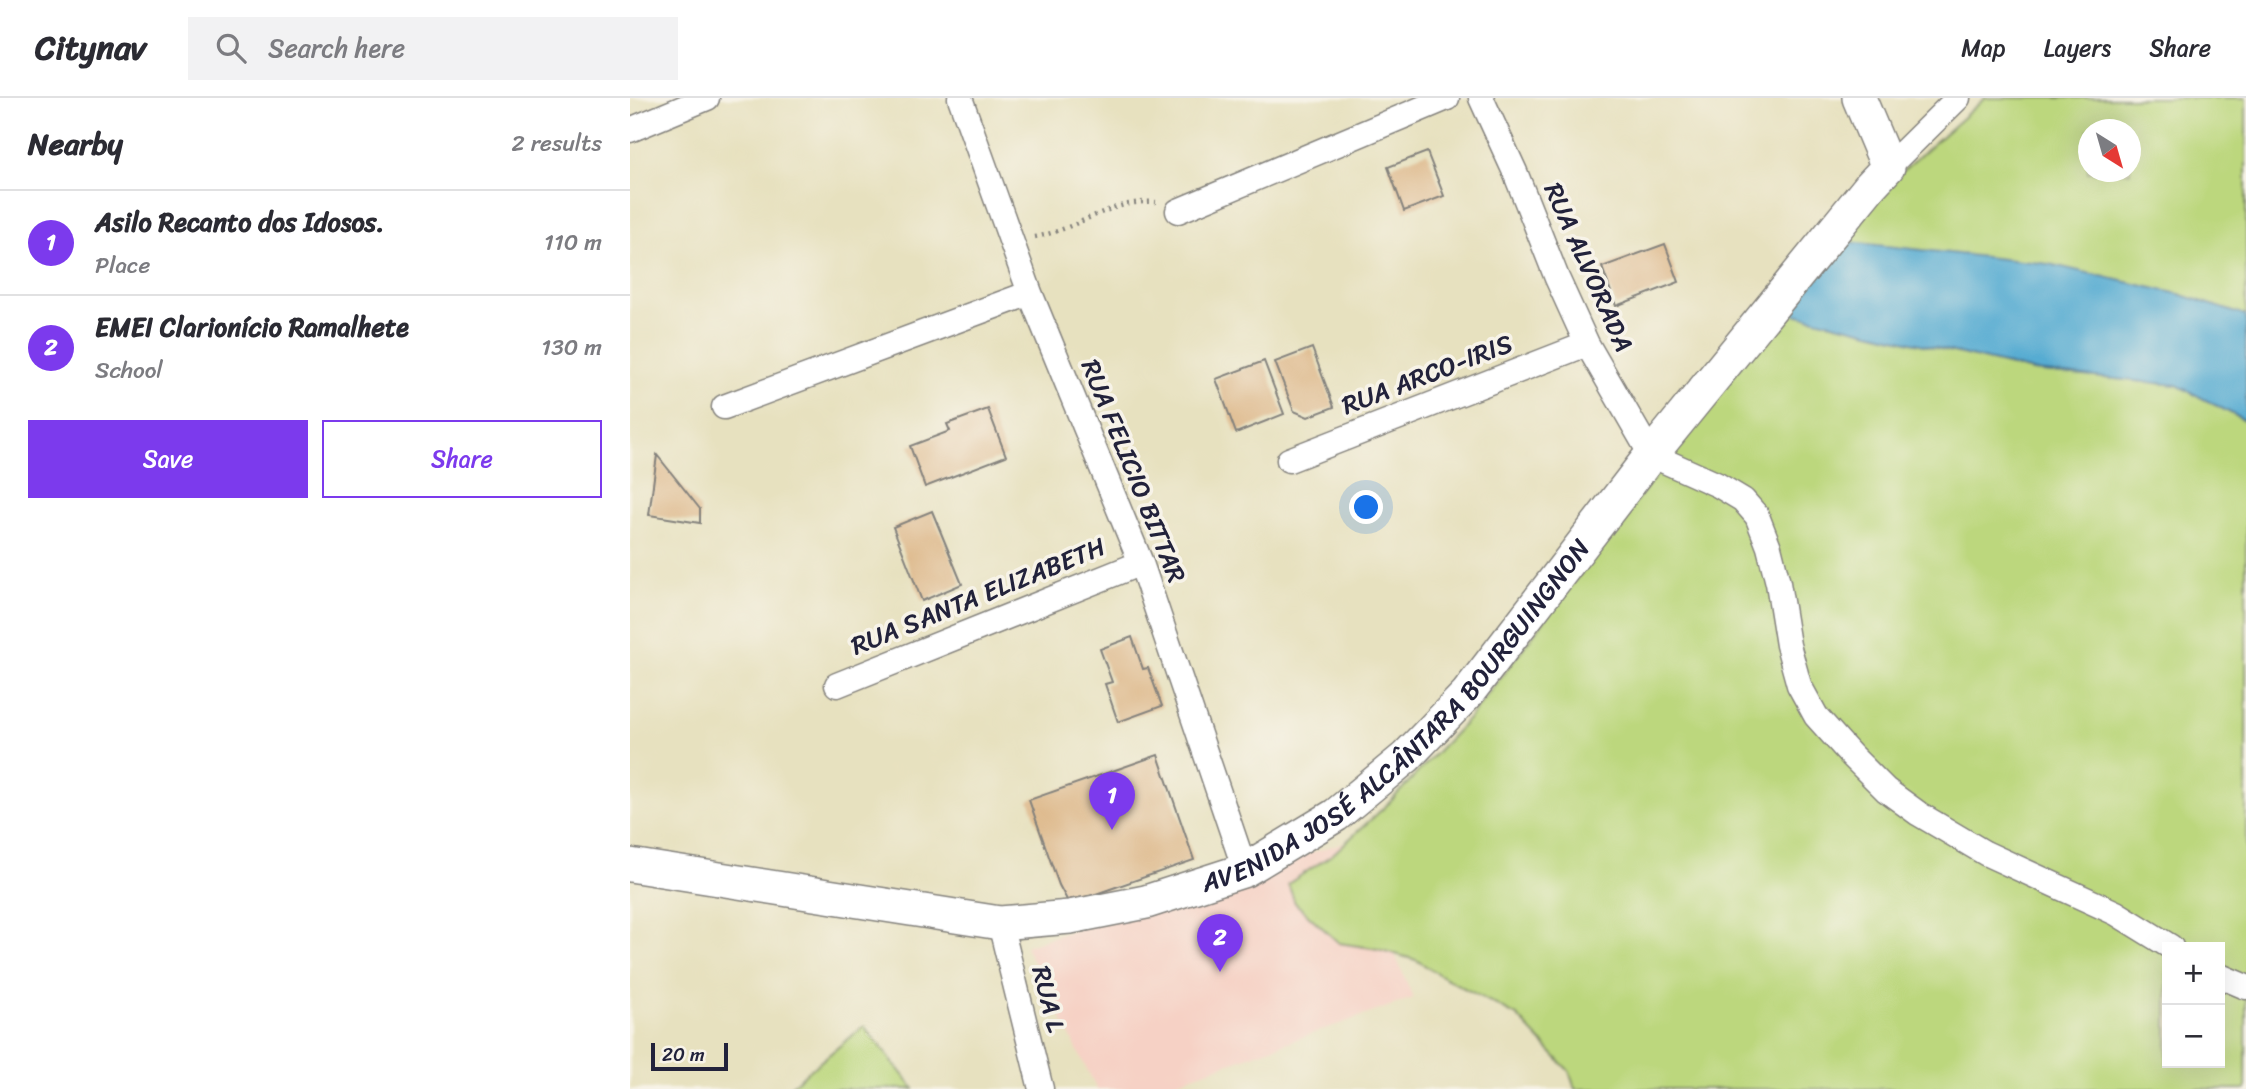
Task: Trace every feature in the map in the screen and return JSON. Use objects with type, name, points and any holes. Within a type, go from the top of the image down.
[{"type":"street","points":[[630,130],[706,98]]},
{"type":"street","name":"RUA FELICIO BITTAR","points":[[960,98],[1010,242],[1141,563],[1245,870]]},
{"type":"street","points":[[1178,211],[1447,98]]},
{"type":"street","name":"RUA ALVORADA","points":[[1481,98],[1587,344],[1651,455]]},
{"type":"street","points":[[1859,98],[1888,167]]},
{"type":"street","name":"AVENIDA JOSÉ ALCÂNTARA BOURGUINGNON","points":[[630,865],[1000,922],[1070,917],[1146,902],[1245,870],[1336,815],[1406,757],[1467,694],[1651,455],[1871,184],[1958,98]]},
{"type":"street","points":[[724,407],[1030,293]]},
{"type":"street","name":"RUA ARCO-IRIS","points":[[1289,460],[1587,344]]},
{"type":"street","points":[[1651,455],[1718,485],[1743,500],[1757,516],[1769,547],[1778,583],[1788,645],[1799,685],[1816,716],[1886,790],[1919,814],[1985,853],[2116,914],[2163,942]]},
{"type":"street","name":"RUA SANTA ELIZABETH","points":[[837,685],[1141,563]]},
{"type":"street","name":"RUA L","points":[[1000,922],[1041,1089]]},
{"type":"street","points":[[2225,978],[2246,987]]},
{"type":"path","points":[[1010,242],[1073,227],[1106,209],[1137,201],[1161,202],[1178,211]]},
{"type":"shaded area","points":[[1348,841],[1413,998],[1156,1089],[1097,1089],[1025,946]]},
{"type":"green space","points":[[1985,98],[2246,98],[2246,316],[2179,294],[1841,241],[1898,175]]},
{"type":"green space","points":[[1782,311],[2032,371],[2177,385],[2246,421],[2246,1089],[1575,1089],[1569,1071],[1517,1016],[1416,960],[1378,949],[1339,943],[1295,903],[1288,884],[1333,854],[1389,803],[1471,716]]},
{"type":"green space","points":[[864,1026],[914,1089],[787,1089]]},
{"type":"water","points":[[1841,241],[2049,264],[2179,294],[2246,316],[2246,421],[2177,385],[2033,371],[1782,311]]},
{"type":"building","points":[[1427,152],[1444,196],[1404,211],[1388,167]]},
{"type":"building","points":[[1665,244],[1679,282],[1616,306],[1602,267]]},
{"type":"building","points":[[1312,348],[1334,407],[1308,417],[1294,411],[1275,362]]},
{"type":"building","points":[[1264,361],[1284,414],[1236,433],[1216,379]]},
{"type":"building","points":[[988,409],[1006,456],[925,487],[910,446],[950,431],[947,424]]},
{"type":"building","points":[[657,455],[700,509],[700,523],[649,515]]},
{"type":"building","points":[[932,511],[962,584],[922,601],[893,527]]},
{"type":"building","points":[[1132,637],[1143,669],[1148,668],[1162,706],[1118,722],[1105,684],[1112,682],[1100,649]]},
{"type":"building","points":[[1158,755],[1194,860],[1090,896],[1067,900],[1059,885],[1029,800]]},
{"type":"place","name":"Asilo Recanto dos Idosos.","points":[[1112,830]]},
{"type":"place","name":"EMEI Clarionício Ramalhete","points":[[1220,972]]}]
